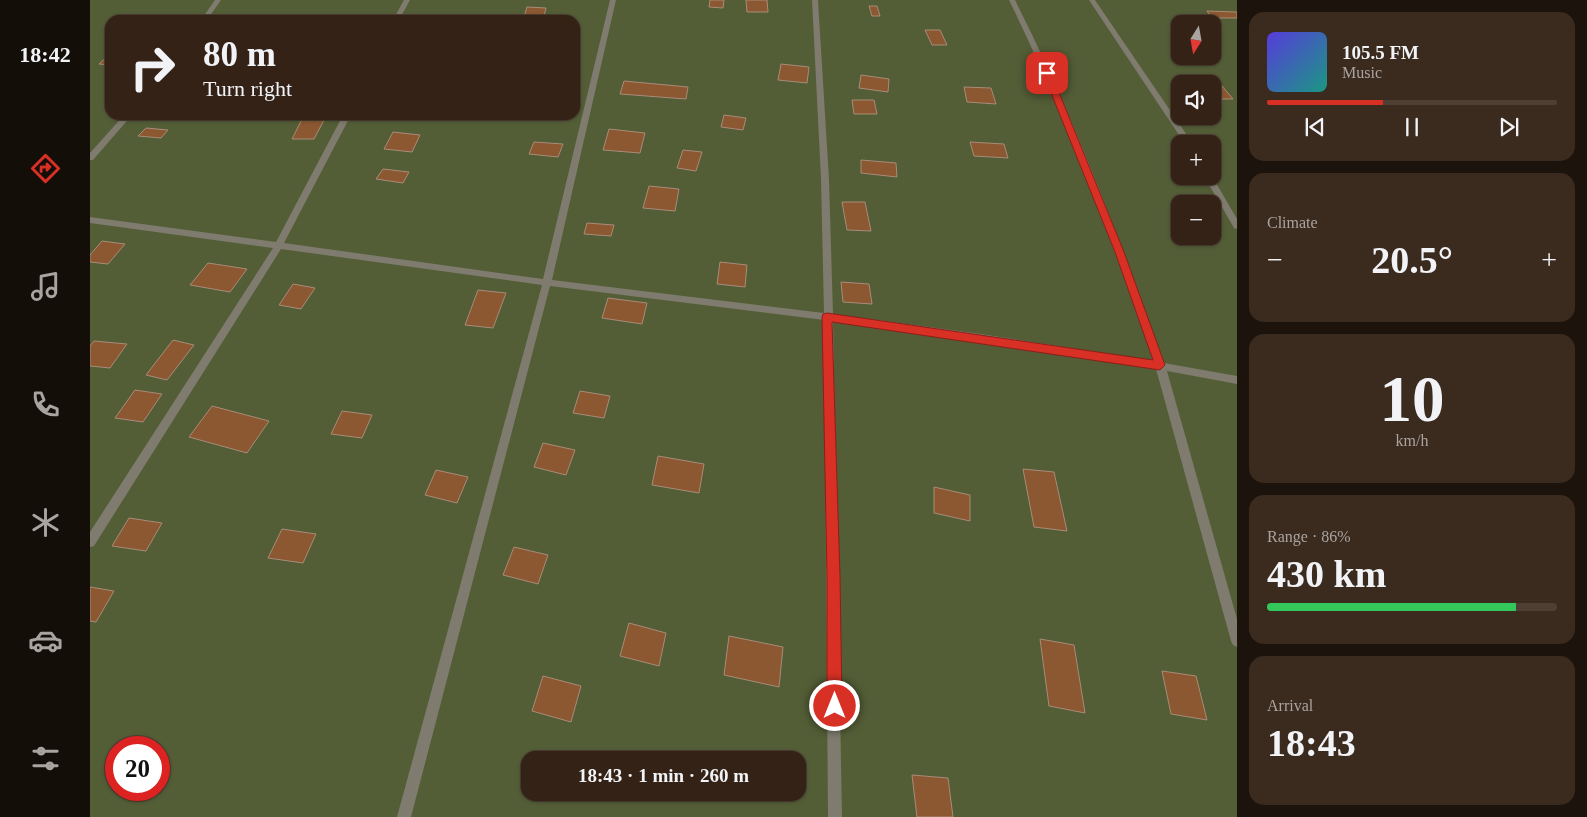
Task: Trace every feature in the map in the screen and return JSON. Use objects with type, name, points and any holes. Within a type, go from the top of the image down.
[{"type":"street","points":[[208,15],[218,0]]},
{"type":"street","points":[[399,15],[407,0]]},
{"type":"street","points":[[404,817],[547,282],[613,0]]},
{"type":"street","points":[[815,0],[827,237],[827,317],[834,576],[836,817]]},
{"type":"street","points":[[1012,0],[1040,56],[1116,242],[1160,365],[1237,641]]},
{"type":"street","points":[[1092,0],[1183,135]]},
{"type":"street","points":[[90,158],[124,120]]},
{"type":"street","points":[[90,542],[279,245],[344,120]]},
{"type":"street","points":[[1213,185],[1237,226]]},
{"type":"street","points":[[90,220],[547,282],[827,317],[1160,365],[1237,380]]},
{"type":"green space","points":[[90,0],[1237,0],[1237,817],[90,817]]},
{"type":"building","points":[[710,0],[724,0],[723,8],[709,7]]},
{"type":"building","points":[[746,0],[767,0],[768,12],[747,12]]},
{"type":"building","points":[[869,6],[877,6],[880,16],[872,16]]},
{"type":"building","points":[[527,7],[546,8],[544,15],[525,15]]},
{"type":"building","points":[[1207,11],[1237,12],[1237,18],[1221,18],[1221,15],[1210,15]]},
{"type":"building","points":[[925,30],[940,30],[947,45],[932,45]]},
{"type":"building","points":[[105,59],[105,65],[99,64]]},
{"type":"building","points":[[781,64],[809,67],[807,83],[778,80]]},
{"type":"building","points":[[861,75],[889,79],[888,92],[859,88]]},
{"type":"building","points":[[624,81],[688,87],[686,99],[620,94]]},
{"type":"building","points":[[1221,86],[1222,86],[1233,99],[1221,99]]},
{"type":"building","points":[[964,87],[991,88],[996,104],[967,102]]},
{"type":"building","points":[[852,100],[874,100],[877,114],[854,114]]},
{"type":"building","points":[[724,115],[746,118],[743,130],[721,127]]},
{"type":"building","points":[[302,120],[324,120],[314,139],[292,139]]},
{"type":"building","points":[[146,128],[168,130],[161,138],[138,136]]},
{"type":"building","points":[[609,129],[645,133],[640,153],[603,150]]},
{"type":"building","points":[[393,132],[420,135],[412,152],[384,149]]},
{"type":"building","points":[[534,142],[563,144],[558,157],[529,154]]},
{"type":"building","points":[[970,142],[1004,144],[1008,158],[974,156]]},
{"type":"building","points":[[683,150],[702,152],[696,171],[677,168]]},
{"type":"building","points":[[861,160],[896,163],[897,177],[861,173]]},
{"type":"building","points":[[383,169],[409,172],[403,183],[376,179]]},
{"type":"building","points":[[649,186],[679,189],[675,211],[643,208]]},
{"type":"building","points":[[842,202],[865,202],[871,231],[847,230]]},
{"type":"building","points":[[587,223],[614,225],[611,236],[584,234]]},
{"type":"building","points":[[102,241],[125,244],[108,264],[90,262],[90,255]]},
{"type":"building","points":[[720,262],[747,265],[745,287],[717,284]]},
{"type":"building","points":[[208,263],[247,269],[230,292],[190,285]]},
{"type":"building","points":[[841,282],[869,284],[872,304],[843,302]]},
{"type":"building","points":[[293,284],[315,288],[301,309],[279,305]]},
{"type":"building","points":[[478,290],[506,293],[493,328],[465,325]]},
{"type":"building","points":[[608,298],[647,303],[642,324],[602,318]]},
{"type":"building","points":[[173,340],[194,345],[167,380],[146,375]]},
{"type":"building","points":[[94,341],[127,344],[110,368],[90,366],[90,346]]},
{"type":"building","points":[[135,390],[162,394],[143,422],[115,418]]},
{"type":"building","points":[[580,391],[610,396],[604,418],[573,413]]},
{"type":"building","points":[[212,406],[269,421],[247,453],[189,437]]},
{"type":"building","points":[[342,411],[372,415],[362,438],[331,434]]},
{"type":"building","points":[[543,443],[575,450],[566,475],[534,467]]},
{"type":"building","points":[[658,456],[704,464],[699,493],[652,485]]},
{"type":"building","points":[[1023,469],[1054,472],[1067,531],[1034,527]]},
{"type":"building","points":[[436,470],[468,477],[457,503],[425,495]]},
{"type":"building","points":[[934,487],[970,495],[970,521],[934,513]]},
{"type":"building","points":[[129,518],[162,523],[146,551],[112,546]]},
{"type":"building","points":[[282,529],[316,534],[303,563],[268,558]]},
{"type":"building","points":[[514,547],[548,555],[538,584],[503,575]]},
{"type":"building","points":[[90,587],[114,591],[96,622],[90,621]]},
{"type":"building","points":[[629,623],[666,633],[659,666],[620,656]]},
{"type":"building","points":[[729,636],[783,647],[779,687],[724,675]]},
{"type":"building","points":[[1040,639],[1074,645],[1085,713],[1049,706]]},
{"type":"building","points":[[1162,671],[1196,676],[1207,720],[1171,714]]},
{"type":"building","points":[[543,676],[581,686],[571,722],[532,711]]},
{"type":"building","points":[[912,775],[948,778],[953,817],[917,817]]},
{"type":"route","points":[[835,706],[834,576],[827,317],[1160,365],[1120,252],[1047,73]]}]
